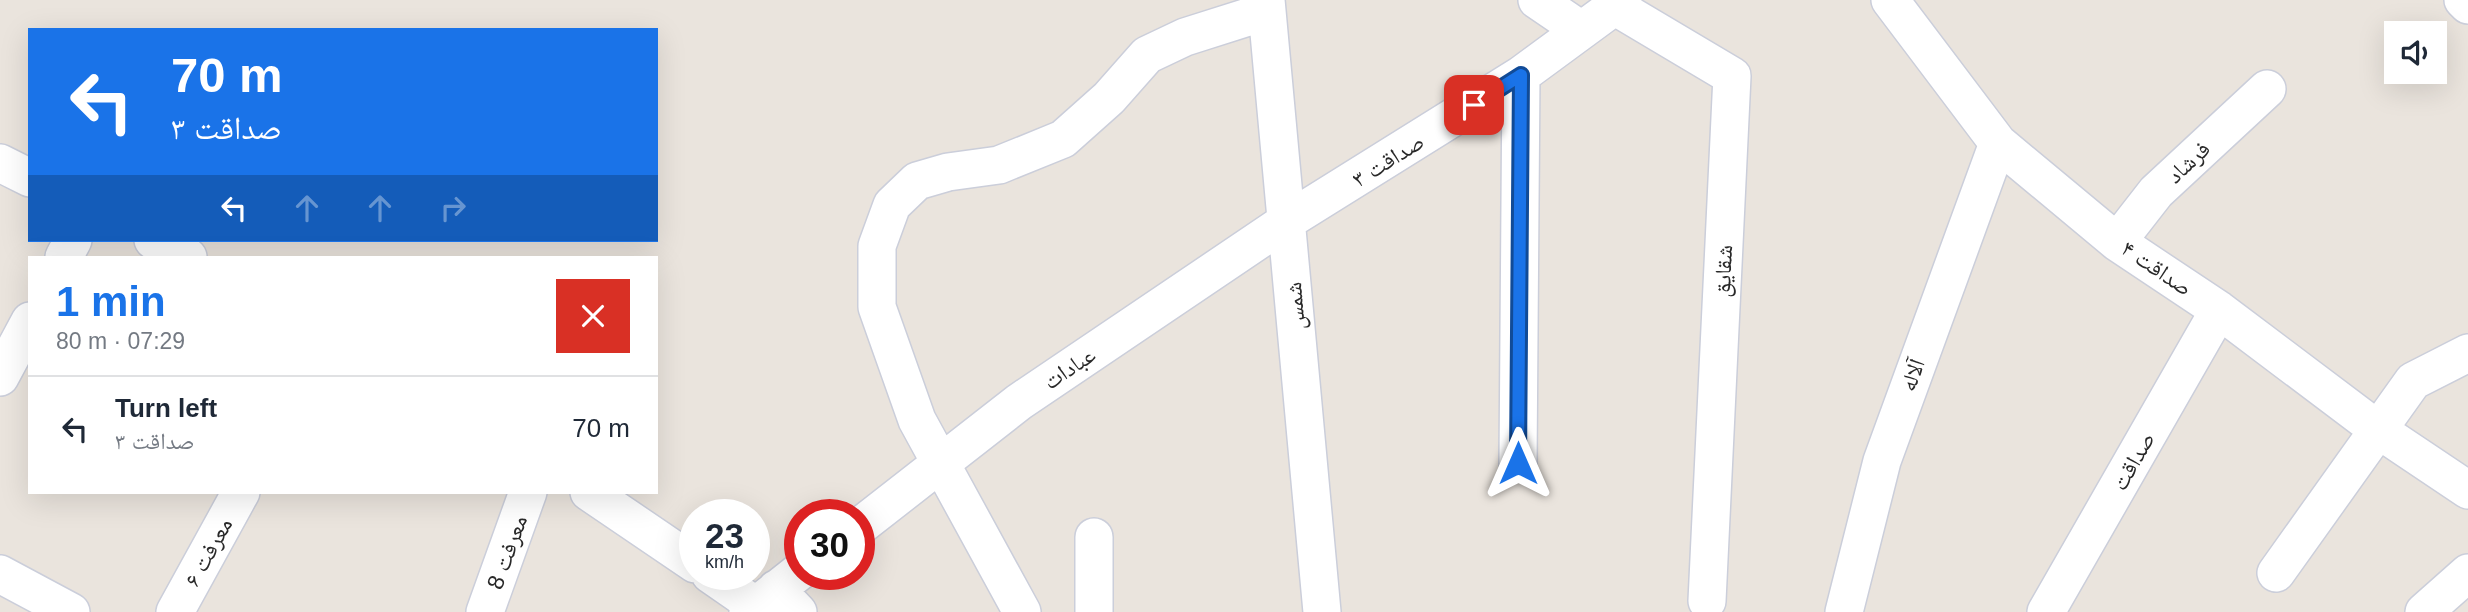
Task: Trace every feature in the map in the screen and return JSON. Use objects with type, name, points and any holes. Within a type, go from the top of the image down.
[{"type":"street","points":[[1537,0],[1581,30]]},
{"type":"street","points":[[2463,0],[2468,5]]},
{"type":"street","name":"صداقت ۳","points":[[1287,221],[1521,75],[1620,3]]},
{"type":"street","name":"شقایق","points":[[1620,3],[1732,76],[1707,601]]},
{"type":"street","name":"صداقت ۴","points":[[1905,4],[1998,143],[2117,242],[2219,310],[2377,429],[2468,490]]},
{"type":"street","points":[[1022,612],[917,420],[877,307],[877,246],[892,205],[917,181],[948,172],[999,165],[1063,139],[1109,98],[1147,55],[1185,37],[1266,6]]},
{"type":"street","name":"شمس","points":[[1266,6],[1322,612]]},
{"type":"street","points":[[1518,463],[1521,75]]},
{"type":"street","name":"فرشاد","points":[[2117,242],[2156,192],[2267,89]]},
{"type":"street","name":"آلاله","points":[[1844,612],[1882,461],[1998,143]]},
{"type":"street","points":[[0,163],[28,177]]},
{"type":"street","name":"عبادات","points":[[875,515],[1019,402],[1287,221]]},
{"type":"street","points":[[157,242],[186,256]]},
{"type":"street","name":"صداقت","points":[[2046,612],[2219,310]]},
{"type":"street","points":[[0,377],[28,325]]},
{"type":"street","points":[[2276,573],[2413,381],[2468,353]]},
{"type":"street","name":"معرفت ۶","points":[[174,612],[240,494]]},
{"type":"street","name":"معرفت 8","points":[[485,612],[527,494]]},
{"type":"street","points":[[592,494],[679,553]]},
{"type":"street","points":[[1094,537],[1094,612]]},
{"type":"street","points":[[2424,612],[2468,573]]},
{"type":"street","points":[[0,574],[71,612]]},
{"type":"street","points":[[753,590],[775,598]]},
{"type":"route","points":[[1474,105],[1521,75],[1518,463]]}]
